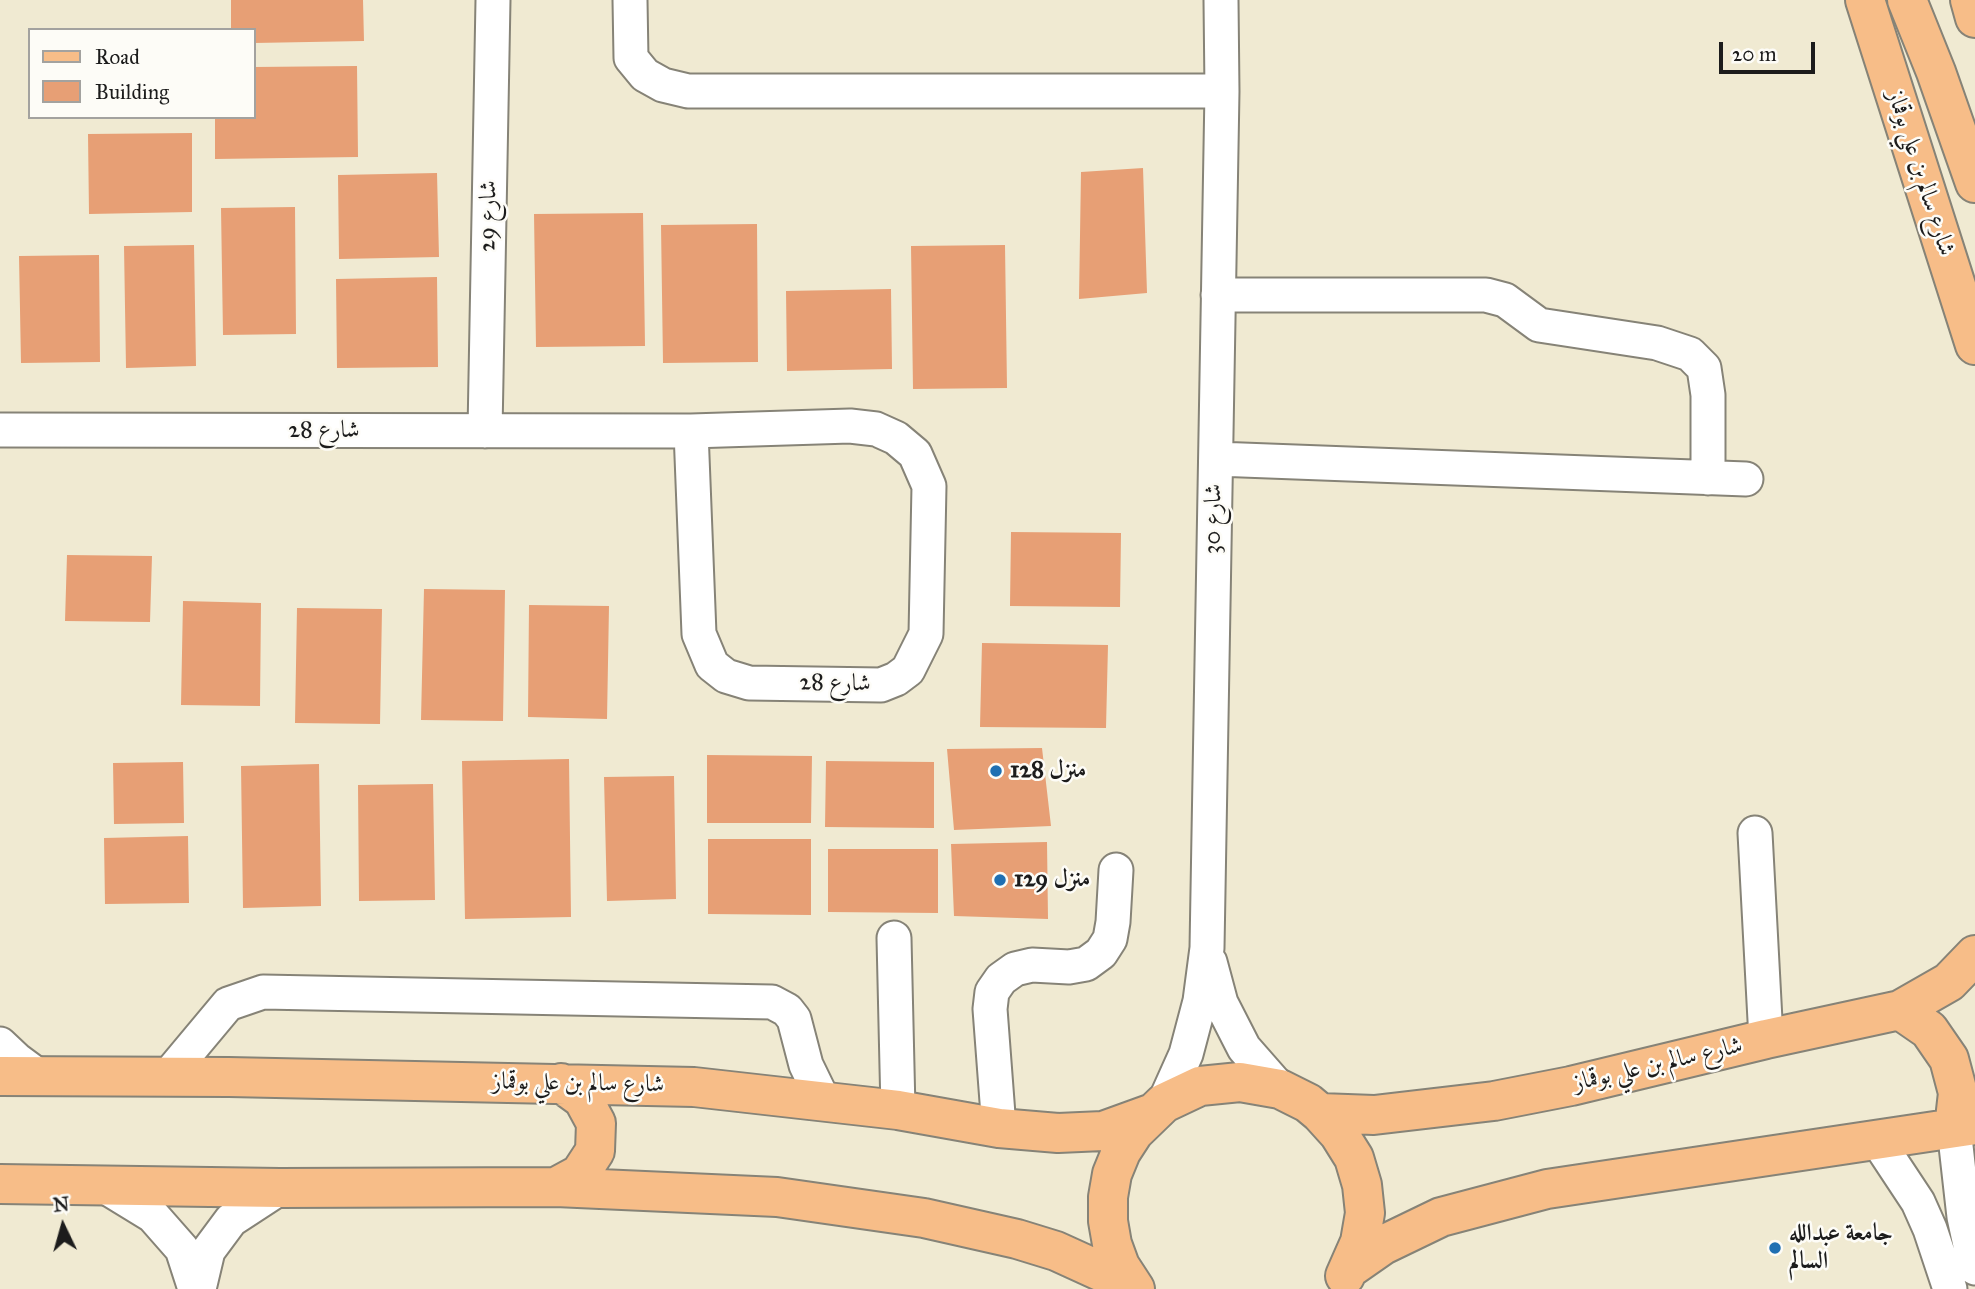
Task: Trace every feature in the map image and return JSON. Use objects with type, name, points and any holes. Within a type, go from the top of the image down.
[{"type":"main road","name":"شارع سالم بن علي بوقماز","points":[[1866,0],[1975,345]]},
{"type":"main road","points":[[1907,0],[1936,72],[1975,183]]},
{"type":"main road","points":[[1970,0],[1975,18]]},
{"type":"main road","name":"شارع سالم بن علي بوقماز","points":[[1320,1113],[1374,1115],[1494,1101],[1571,1086],[1900,1010],[1949,982],[1975,955]]},
{"type":"main road","points":[[1343,1279],[1383,1245],[1441,1217],[1547,1189],[1965,1126],[1949,1059],[1929,1030],[1900,1010]]},
{"type":"main road","name":"شارع سالم بن علي بوقماز","points":[[0,1076],[694,1087],[898,1110],[999,1128],[1058,1133],[1102,1131],[1157,1109],[1200,1086],[1240,1082],[1280,1089],[1294,1095],[1320,1113],[1339,1134],[1354,1158],[1362,1185],[1365,1213],[1360,1242],[1343,1279]]},
{"type":"main road","points":[[556,1187],[580,1174],[595,1151],[596,1123],[583,1099],[561,1083]]},
{"type":"main road","points":[[1134,1288],[1112,1244],[1108,1197],[1112,1174],[1121,1152],[1134,1132],[1157,1109]]},
{"type":"main road","points":[[0,1184],[280,1188],[556,1187],[778,1197],[924,1218],[1017,1239],[1056,1251],[1134,1288]]},
{"type":"street","name":"شارع 29","points":[[485,432],[493,0]]},
{"type":"street","points":[[630,0],[631,58],[645,75],[663,85],[688,91],[1222,91]]},
{"type":"street","name":"شارع 30","points":[[1157,1109],[1186,1054],[1200,1001],[1207,948],[1222,91],[1221,0]]},
{"type":"street","points":[[1218,295],[1486,295],[1505,300],[1539,325],[1657,343],[1690,354],[1704,368],[1708,395],[1709,478]]},
{"type":"street","name":"شارع 28","points":[[0,430],[485,432],[691,431],[850,426],[876,429],[896,438],[915,454],[929,486],[926,634],[908,670],[881,685],[749,683],[726,676],[712,666],[699,634],[691,431]]},
{"type":"street","points":[[1216,459],[1746,479]]},
{"type":"street","points":[[1755,833],[1766,1039]]},
{"type":"street","points":[[999,1128],[989,1009],[992,992],[1002,979],[1015,969],[1032,965],[1069,967],[1086,964],[1101,953],[1110,939],[1116,870]]},
{"type":"street","points":[[894,938],[898,1110]]},
{"type":"street","name":"شارع 30","points":[[1207,948],[1221,1003],[1244,1048],[1280,1089]]},
{"type":"street","points":[[167,1077],[228,1004],[262,992],[772,1002],[787,1010],[794,1019],[806,1065],[824,1102]]},
{"type":"street","points":[[0,1044],[40,1077]]},
{"type":"street","points":[[1965,1126],[1964,1217],[1975,1268]]},
{"type":"street","points":[[1877,1140],[1918,1202],[1950,1289]]},
{"type":"street","points":[[104,1186],[153,1216],[182,1250],[197,1289]]},
{"type":"street","points":[[197,1289],[208,1251],[231,1220],[280,1188]]},
{"type":"building","points":[[231,0],[363,0],[364,41],[256,43],[256,28],[231,28]]},
{"type":"building","points":[[357,66],[358,157],[215,159],[215,119],[256,119],[256,67]]},
{"type":"building","points":[[192,133],[192,212],[89,214],[88,134]]},
{"type":"building","points":[[1143,168],[1147,293],[1079,299],[1081,172]]},
{"type":"building","points":[[437,173],[439,257],[339,259],[338,175]]},
{"type":"building","points":[[295,207],[296,334],[223,335],[221,208]]},
{"type":"building","points":[[643,213],[645,346],[536,347],[534,214]]},
{"type":"building","points":[[757,224],[758,362],[663,363],[661,225]]},
{"type":"building","points":[[194,245],[196,366],[126,368],[124,246]]},
{"type":"building","points":[[1005,245],[1007,388],[913,389],[911,246]]},
{"type":"building","points":[[99,255],[100,362],[21,363],[19,256]]},
{"type":"building","points":[[437,277],[438,367],[337,368],[336,279]]},
{"type":"building","points":[[891,289],[892,369],[787,371],[786,291]]},
{"type":"building","points":[[1011,532],[1121,533],[1120,607],[1010,606]]},
{"type":"building","points":[[67,555],[152,556],[150,622],[65,621]]},
{"type":"building","points":[[424,589],[505,590],[503,721],[421,720]]},
{"type":"building","points":[[183,601],[261,603],[260,706],[181,705]]},
{"type":"building","points":[[529,605],[609,606],[607,719],[528,717]]},
{"type":"building","points":[[297,608],[382,609],[380,724],[295,723]]},
{"type":"building","points":[[982,643],[1108,645],[1106,728],[980,727]]},
{"type":"building","name":"منزل 128","points":[[1042,748],[1051,826],[954,830],[947,749]]},
{"type":"building","points":[[707,755],[812,756],[811,823],[707,823]]},
{"type":"building","points":[[569,759],[571,917],[465,919],[462,761]]},
{"type":"building","points":[[826,761],[934,762],[934,828],[825,827]]},
{"type":"building","points":[[183,762],[184,823],[114,824],[113,763]]},
{"type":"building","points":[[319,764],[321,906],[243,908],[241,766]]},
{"type":"building","points":[[674,776],[676,899],[607,901],[604,777]]},
{"type":"building","points":[[433,784],[435,900],[359,901],[358,785]]},
{"type":"building","points":[[188,836],[189,903],[105,904],[104,838]]},
{"type":"building","points":[[708,839],[811,839],[811,915],[708,914]]},
{"type":"building","name":"منزل 129","points":[[1047,842],[1048,919],[954,916],[951,844]]},
{"type":"building","points":[[828,849],[938,849],[938,913],[828,912]]},
{"type":"place","name":"منزل 128","points":[[996,771]]},
{"type":"place","name":"منزل 129","points":[[1000,880]]},
{"type":"place","name":"جامعة عبدالله السالم","points":[[1775,1248]]}]
